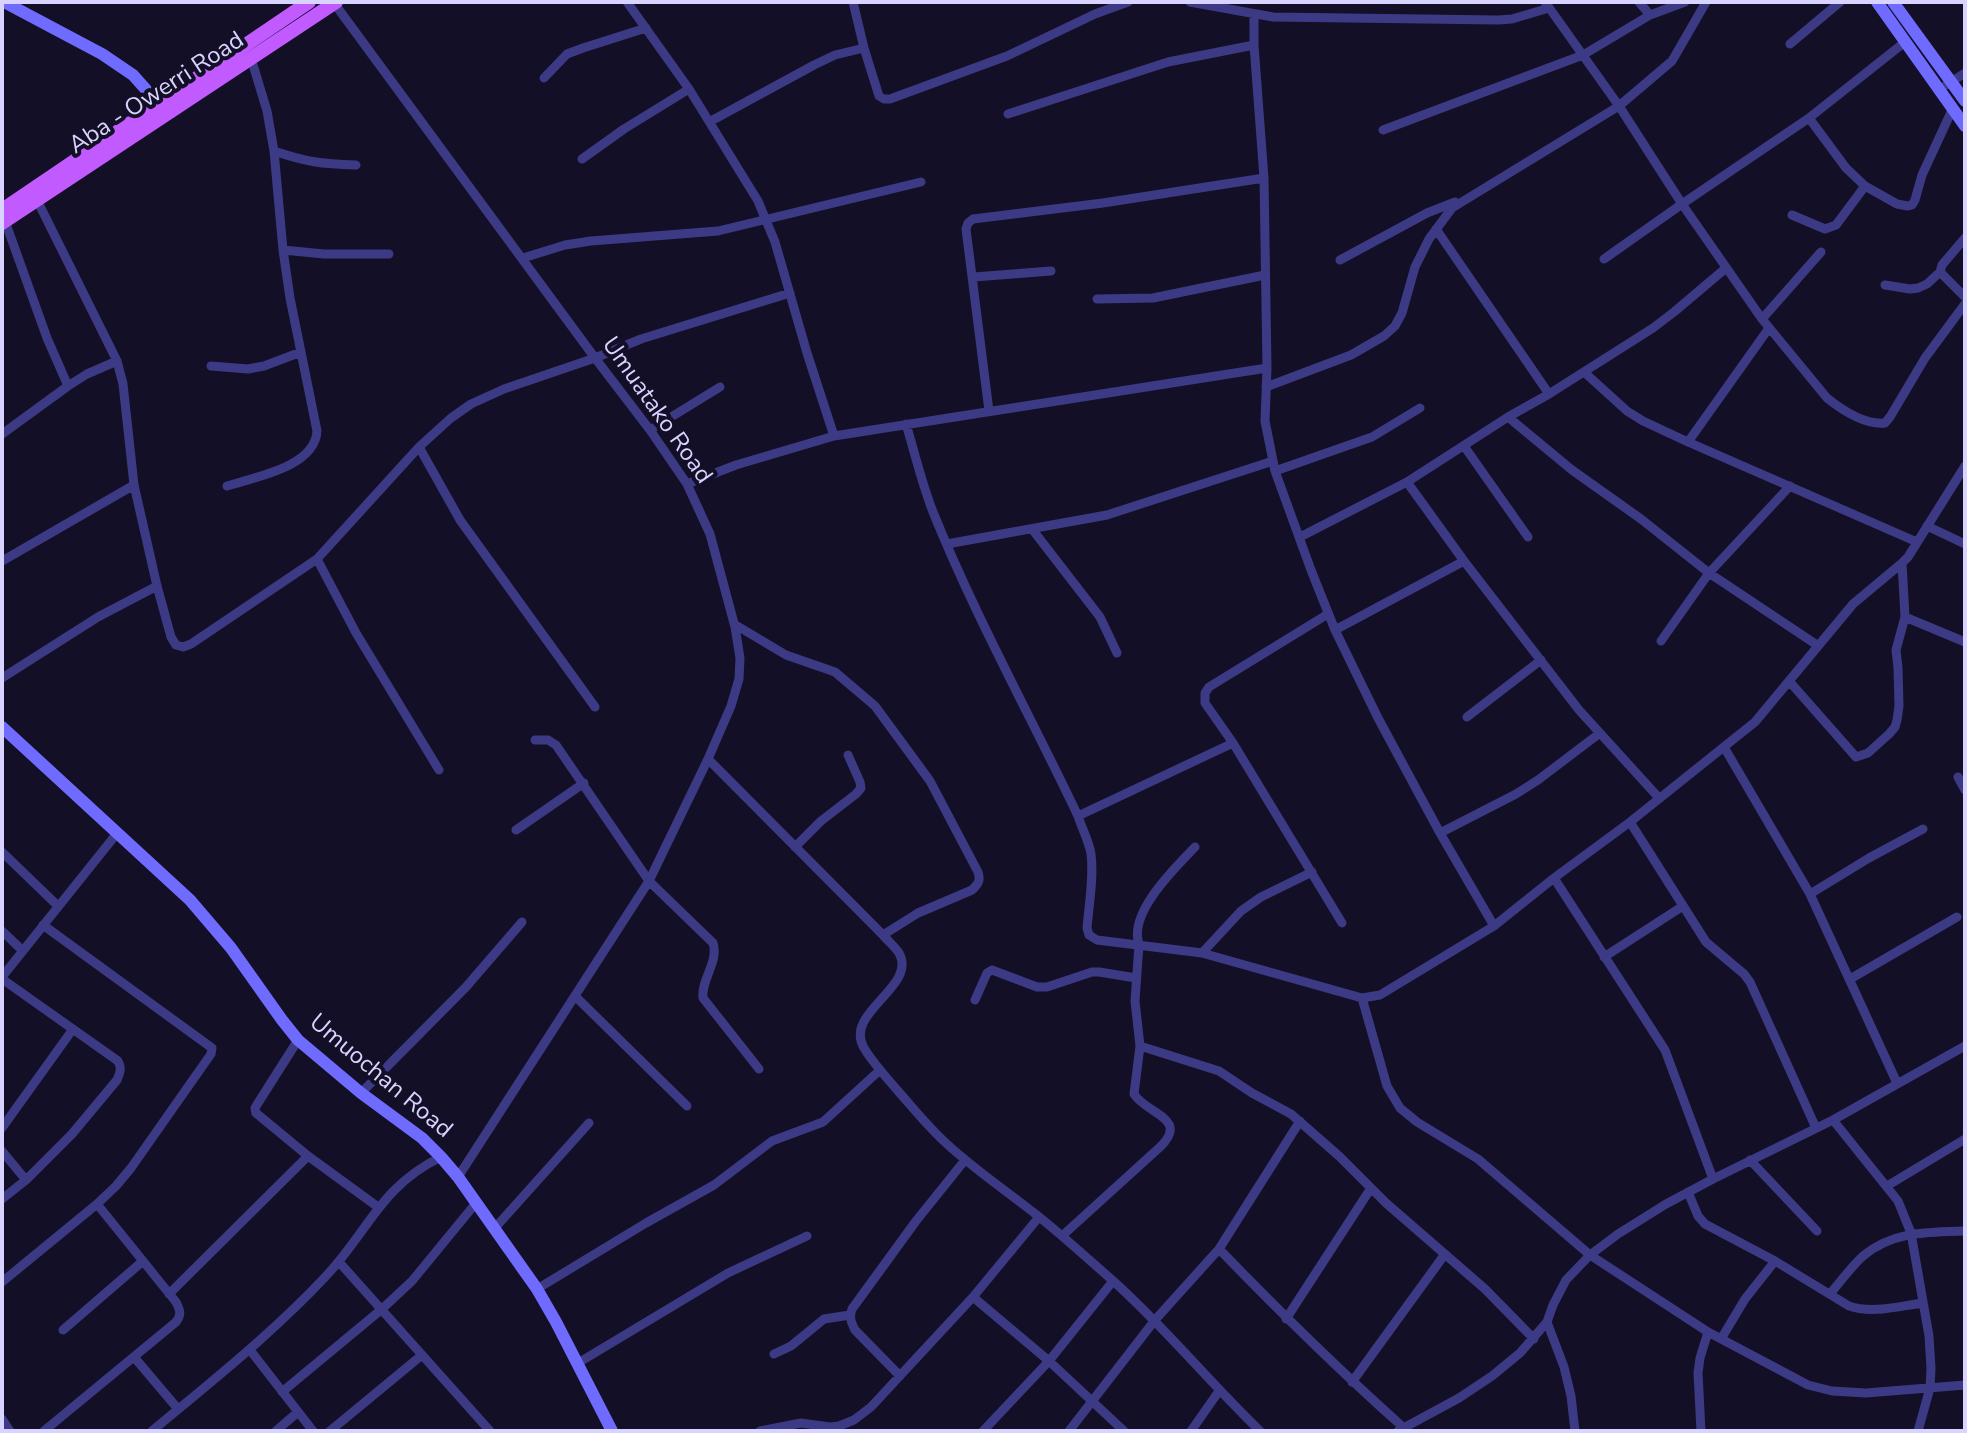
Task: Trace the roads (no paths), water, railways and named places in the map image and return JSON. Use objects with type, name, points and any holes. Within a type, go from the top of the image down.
[{"type":"main road","name":"Aba - Owerri Road","points":[[3,218],[158,103],[307,2]]},
{"type":"main road","name":"Aba - Owerri Road","points":[[3,218],[37,200],[335,2]]},
{"type":"street","points":[[4,2],[102,54],[133,75],[158,103]]},
{"type":"street","name":"Umuatako Road","points":[[335,2],[687,484],[710,534],[740,658],[739,679],[731,706],[649,881],[458,1177]]},
{"type":"street","points":[[627,2],[711,121],[767,219],[834,436]]},
{"type":"street","points":[[853,2],[879,96],[884,99],[1007,56],[1095,14],[1128,2]]},
{"type":"street","points":[[1190,2],[1273,17],[1498,20],[1512,19],[1547,5],[1762,319],[1827,398],[1838,407],[1872,423],[1885,423],[1890,417],[1925,358],[1965,304]]},
{"type":"street","points":[[1639,2],[1650,15]]},
{"type":"street","points":[[1383,130],[1583,55],[1650,15],[1685,2]]},
{"type":"street","points":[[1266,387],[1351,355],[1384,336],[1395,326],[1402,313],[1415,267],[1452,208],[1619,106],[1672,61],[1706,2]]},
{"type":"street","points":[[1790,44],[1840,2]]},
{"type":"street","points":[[1877,2],[1905,42],[1965,101]]},
{"type":"street","points":[[1893,2],[1946,85],[1953,108],[1965,126]]},
{"type":"street","points":[[1254,15],[1264,178],[1265,421],[1275,471],[1335,630],[1378,718],[1494,926]]},
{"type":"street","points":[[544,78],[567,54],[646,28]]},
{"type":"street","points":[[1604,259],[1809,118],[1905,42]]},
{"type":"street","points":[[1008,114],[1168,62],[1254,45]]},
{"type":"street","points":[[711,121],[814,65],[835,55],[864,48]]},
{"type":"street","points":[[227,486],[296,462],[317,440],[290,298],[274,151],[262,90],[251,58]]},
{"type":"street","points":[[1946,85],[1965,73]]},
{"type":"street","points":[[582,159],[689,89]]},
{"type":"street","points":[[1809,118],[1846,168],[1865,186],[1897,204],[1908,206],[1912,205],[1922,175],[1953,108]]},
{"type":"street","points":[[274,151],[309,162],[356,165]]},
{"type":"street","points":[[989,411],[966,229],[968,223],[973,219],[1264,178]]},
{"type":"street","points":[[523,258],[565,245],[591,241],[718,231],[921,182]]},
{"type":"street","points":[[1792,215],[1825,229],[1831,228],[1865,186]]},
{"type":"street","points":[[1340,260],[1427,213],[1466,198]]},
{"type":"street","points":[[37,200],[117,361],[123,384],[134,485],[157,586],[171,637],[176,645],[183,647],[317,559],[419,447],[471,404],[504,389],[678,326],[790,293]]},
{"type":"street","points":[[3,218],[68,386]]},
{"type":"street","points":[[1436,229],[1549,394]]},
{"type":"street","points":[[1885,285],[1918,288],[1940,272],[1942,265],[1965,238]]},
{"type":"street","points":[[283,250],[324,254],[389,254]]},
{"type":"street","points":[[1762,319],[1821,252]]},
{"type":"street","points":[[1300,537],[1407,482],[1584,372],[1674,312],[1726,268]]},
{"type":"street","points":[[974,277],[1051,271]]},
{"type":"street","points":[[1940,272],[1965,297]]},
{"type":"street","points":[[1097,299],[1153,298],[1265,275]]},
{"type":"street","points":[[1688,442],[1769,328]]},
{"type":"street","points":[[211,366],[248,369],[301,352]]},
{"type":"street","points":[[2,434],[68,386],[117,361]]},
{"type":"street","points":[[687,484],[736,465],[834,436],[1267,368]]},
{"type":"street","points":[[1584,372],[1627,411],[1643,421],[1917,542]]},
{"type":"street","points":[[650,430],[720,387]]},
{"type":"street","points":[[1275,471],[1372,437],[1420,408]]},
{"type":"street","points":[[1508,417],[1572,470],[1709,573],[1817,645]]},
{"type":"street","points":[[906,424],[924,486],[947,544],[989,638],[1078,816],[1091,853],[1089,935],[1097,940],[1202,953],[1362,998],[1380,995],[1494,926],[1755,722],[1853,604],[1902,563],[1965,466]]},
{"type":"street","points":[[1464,446],[1528,537]]},
{"type":"street","points":[[419,447],[460,520],[595,707]]},
{"type":"street","points":[[947,544],[1107,515],[1273,461]]},
{"type":"street","points":[[1407,482],[1541,660],[1600,733],[1659,798]]},
{"type":"street","points":[[2,561],[134,485]]},
{"type":"street","points":[[1661,641],[1709,573],[1790,486]]},
{"type":"street","points":[[1927,526],[1965,544]]},
{"type":"street","points":[[1032,529],[1100,617],[1117,653]]},
{"type":"street","points":[[317,559],[356,633],[439,770]]},
{"type":"street","points":[[1335,630],[1464,561]]},
{"type":"street","points":[[1789,681],[1856,757],[1868,753],[1895,727],[1899,706],[1896,650],[1905,617],[1902,563]]},
{"type":"street","points":[[2,678],[98,617],[157,586]]},
{"type":"street","points":[[1328,614],[1209,687],[1205,693],[1205,703],[1233,743],[1342,923]]},
{"type":"street","points":[[1905,617],[1965,642]]},
{"type":"street","points":[[734,624],[786,655],[840,675],[868,699],[930,781],[978,872],[978,885],[972,890],[918,913],[883,935]]},
{"type":"street","points":[[1467,717],[1541,660]]},
{"type":"street","name":"Umuochan Road","points":[[2,727],[180,890],[212,924],[298,1040],[361,1093],[422,1138],[441,1157],[537,1289],[578,1363],[608,1429]]},
{"type":"street","points":[[1440,833],[1516,794],[1600,733]]},
{"type":"street","points":[[535,740],[548,740],[556,745],[649,881],[713,943],[715,955],[704,984],[703,998],[759,1069]]},
{"type":"street","points":[[1078,816],[1233,743]]},
{"type":"street","points":[[1724,747],[1810,894],[1897,1083]]},
{"type":"street","points":[[795,847],[861,788],[848,755]]},
{"type":"street","points":[[708,759],[900,955],[902,968],[898,979],[864,1019],[860,1032],[862,1045],[880,1070],[927,1125],[965,1160],[1062,1236],[1155,1320],[1260,1431]]},
{"type":"street","points":[[1958,777],[1965,790]]},
{"type":"street","points":[[516,830],[584,783]]},
{"type":"street","points":[[1630,822],[1706,942],[1750,982],[1816,1128]]},
{"type":"street","points":[[1810,894],[1923,829]]},
{"type":"street","points":[[2,1199],[26,1180],[72,1134],[120,1073],[118,1061],[2,978],[118,832]]},
{"type":"street","points":[[1062,1236],[1160,1147],[1171,1132],[1165,1117],[1141,1103],[1134,1094],[1140,1046],[1135,1001],[1139,944],[1136,935],[1144,909],[1195,847]]},
{"type":"street","points":[[2,852],[58,906]]},
{"type":"street","points":[[1202,953],[1241,911],[1261,897],[1312,872]]},
{"type":"street","points":[[1554,878],[1665,1050],[1713,1179]]},
{"type":"street","points":[[1604,957],[1683,906]]},
{"type":"street","points":[[1850,979],[1957,917]]},
{"type":"street","points":[[361,1093],[466,987],[522,922]]},
{"type":"street","points":[[2,1282],[97,1204],[131,1168],[211,1054],[212,1048],[43,925]]},
{"type":"street","points":[[2,931],[23,951]]},
{"type":"street","points":[[975,1000],[987,973],[992,970],[1037,987],[1047,987],[1092,972],[1136,978]]},
{"type":"street","points":[[575,996],[687,1106]]},
{"type":"street","points":[[1362,998],[1387,1086],[1400,1108],[1417,1122],[1478,1159],[1590,1255],[1708,1332],[1808,1385],[1832,1391],[1866,1393],[1965,1385]]},
{"type":"street","points":[[2,1128],[73,1029]]},
{"type":"street","points":[[298,1040],[255,1108],[256,1113],[378,1207]]},
{"type":"street","points":[[1140,1046],[1219,1071],[1291,1114],[1485,1289],[1534,1339]]},
{"type":"street","points":[[1219,1249],[1286,1319],[1401,1429],[1459,1398],[1520,1353],[1547,1322],[1566,1280],[1590,1255],[1618,1234],[1688,1192],[1833,1120],[1965,1046]]},
{"type":"street","points":[[537,1289],[714,1185],[772,1141],[823,1122],[880,1070]]},
{"type":"street","points":[[1833,1120],[1898,1201],[1911,1233],[1929,1336],[1930,1388],[1918,1431]]},
{"type":"street","points":[[1069,1431],[1155,1320],[1219,1249],[1300,1121]]},
{"type":"street","points":[[494,1229],[589,1123]]},
{"type":"street","points":[[1887,1186],[1965,1139]]},
{"type":"street","points":[[2,1151],[26,1180]]},
{"type":"street","points":[[169,1294],[308,1156]]},
{"type":"street","points":[[152,1431],[250,1350],[326,1277],[397,1186],[416,1170],[441,1157]]},
{"type":"street","points":[[900,1376],[855,1330],[850,1315],[916,1221],[965,1160]]},
{"type":"street","points":[[1750,1160],[1817,1231]]},
{"type":"street","points":[[1286,1319],[1371,1188]]},
{"type":"street","points":[[1688,1192],[1698,1216],[1705,1224],[1858,1309],[1923,1303]]},
{"type":"street","points":[[282,1392],[412,1281],[476,1203]]},
{"type":"street","points":[[44,1431],[180,1317],[181,1311],[169,1294],[97,1204]]},
{"type":"street","points":[[760,1431],[801,1423],[819,1428],[830,1427],[854,1420],[871,1407],[973,1297],[1039,1217]]},
{"type":"street","points":[[1830,1294],[1862,1257],[1874,1249],[1911,1233],[1965,1231]]},
{"type":"street","points":[[578,1363],[715,1280],[807,1236]]},
{"type":"street","points":[[1352,1382],[1445,1254]]},
{"type":"street","points":[[63,1330],[143,1261]]},
{"type":"street","points":[[1721,1339],[1745,1299],[1775,1261]]},
{"type":"street","points":[[339,1262],[485,1429]]},
{"type":"street","points":[[983,1431],[1049,1361],[1113,1281]]},
{"type":"street","points":[[973,1297],[1049,1361],[1124,1431]]},
{"type":"street","points":[[774,1354],[791,1346],[824,1319],[850,1315]]},
{"type":"street","points":[[1547,1322],[1564,1367],[1575,1431]]},
{"type":"street","points":[[1701,1431],[1698,1373],[1708,1332]]},
{"type":"street","points":[[250,1350],[313,1431]]},
{"type":"street","points":[[330,1431],[422,1355]]},
{"type":"street","points":[[134,1357],[178,1409]]},
{"type":"street","points":[[1191,1431],[1219,1391]]},
{"type":"street","points":[[276,1431],[298,1412]]},
{"type":"street","points":[[2,1419],[10,1431]]}]
